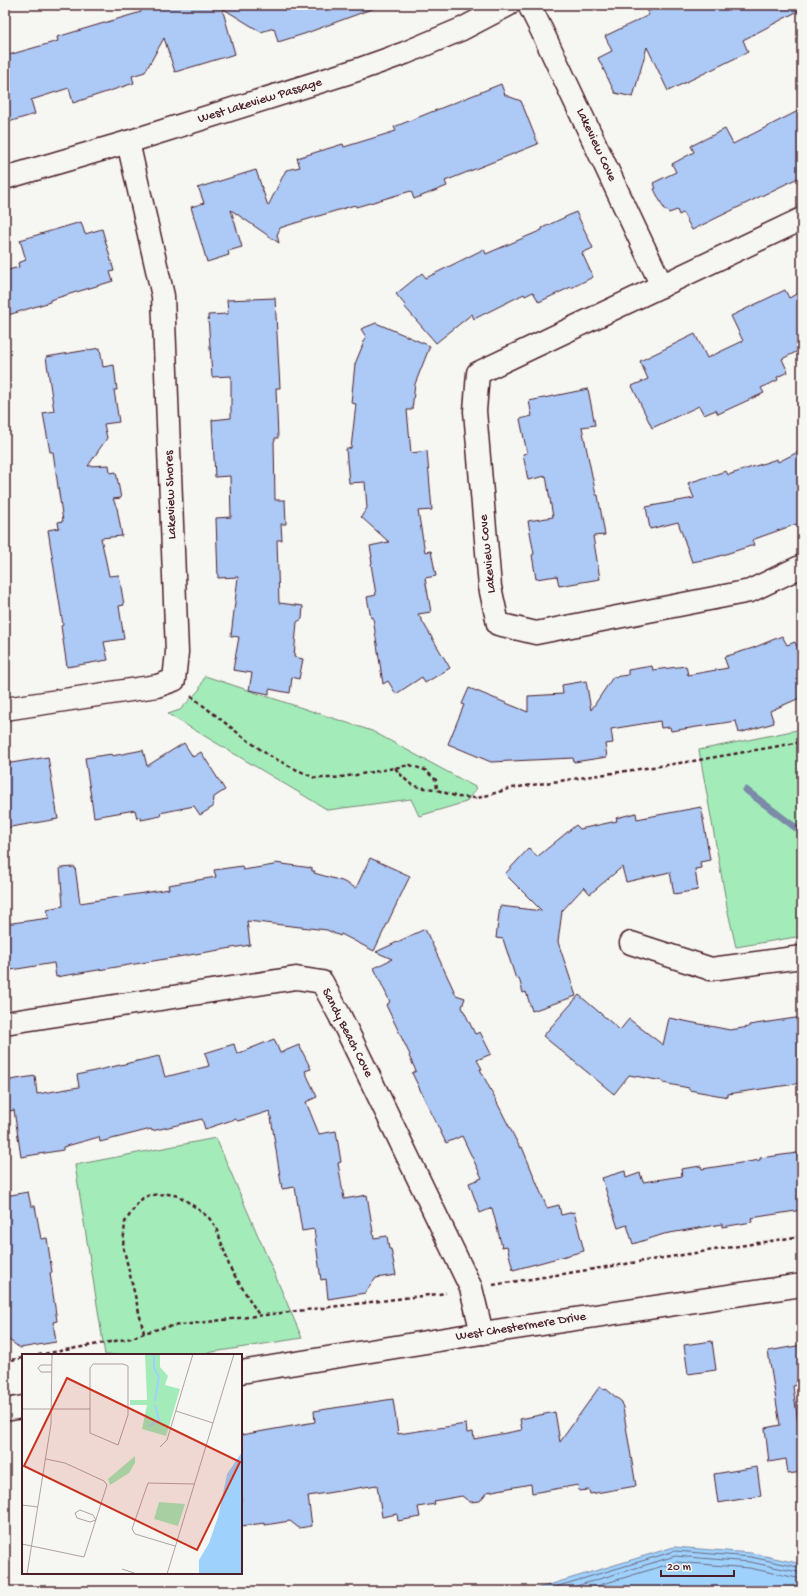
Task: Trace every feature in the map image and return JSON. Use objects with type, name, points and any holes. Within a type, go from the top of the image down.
[{"type":"street","name":"West Lakeview Passage","points":[[5,178],[128,142],[360,69],[405,53],[462,29],[508,5]]},
{"type":"street","name":"Lakeview Cove","points":[[529,5],[662,286]]},
{"type":"street","name":"Lakeview Shores","points":[[5,709],[157,686],[174,680],[177,652],[164,296],[128,142]]},
{"type":"street","name":"Lakeview Cove","points":[[802,219],[478,373],[475,411],[490,587],[498,624],[536,634],[750,591],[802,566]]},
{"type":"street","points":[[631,943],[711,969],[802,957]]},
{"type":"street","name":"Sandy Beach Cove","points":[[5,1023],[296,978],[322,982],[340,1016],[471,1288],[482,1333]]},
{"type":"street","name":"West Chestermere Drive","points":[[242,1372],[482,1333],[802,1285]]},
{"type":"street","points":[[5,1410],[22,1407]]},
{"type":"path","points":[[191,696],[268,755],[315,778],[333,778],[356,775],[410,765],[426,770],[436,780],[437,789]]},
{"type":"path","points":[[394,768],[407,782],[421,788],[437,789],[458,797],[478,798],[512,788],[693,761],[802,742]]},
{"type":"path","points":[[144,1332],[123,1246],[126,1222],[137,1204],[143,1198],[150,1195],[168,1194],[179,1196],[209,1218],[216,1227],[230,1268],[259,1315]]},
{"type":"path","points":[[489,1286],[802,1236]]},
{"type":"path","points":[[44,1354],[132,1338],[144,1332],[165,1327],[446,1293]]},
{"type":"path","points":[[5,1361],[22,1358]]},
{"type":"green space","points":[[205,676],[372,731],[477,788],[466,802],[419,816],[411,799],[328,810],[168,714],[180,710],[199,690]]},
{"type":"green space","points":[[802,729],[802,936],[736,947],[728,912],[699,750]]},
{"type":"green space","points":[[216,1138],[302,1338],[200,1354],[105,1354],[75,1165]]},
{"type":"water","points":[[674,1547],[751,1553],[802,1564],[802,1591],[529,1591]]},
{"type":"building","points":[[138,5],[377,5],[377,7],[278,42],[274,28],[261,32],[222,8],[235,54],[175,72],[164,38],[145,72],[132,76],[134,83],[73,103],[69,88],[31,100],[35,114],[5,123],[5,56],[58,41],[57,37],[141,12]]},
{"type":"building","points":[[661,5],[802,5],[802,9],[743,40],[748,52],[668,91],[647,47],[633,97],[615,93],[598,58],[612,51],[605,36],[649,15],[647,12]]},
{"type":"building","points":[[501,84],[505,95],[521,101],[538,144],[445,181],[447,186],[414,199],[411,191],[356,207],[355,205],[280,228],[277,235],[279,243],[231,210],[242,247],[228,251],[229,255],[207,262],[191,207],[204,203],[199,189],[197,188],[256,170],[268,206],[286,170],[300,167],[297,158],[343,144],[344,147],[396,131],[394,127]]},
{"type":"building","points":[[802,109],[802,176],[692,230],[683,213],[679,215],[677,210],[669,213],[667,210],[665,211],[654,189],[656,188],[653,183],[676,172],[672,164],[694,152],[691,146],[725,129],[733,144]]},
{"type":"building","points":[[576,212],[593,248],[582,253],[593,277],[571,288],[539,302],[533,292],[525,296],[524,294],[474,319],[472,314],[436,343],[404,306],[405,305],[396,294],[422,273],[426,278],[484,249],[486,254],[542,230],[542,228]]},
{"type":"building","points":[[81,222],[85,234],[102,229],[114,271],[110,272],[113,281],[50,300],[50,302],[5,316],[5,271],[19,267],[18,263],[26,260],[20,240]]},
{"type":"building","points":[[785,290],[789,298],[802,291],[802,349],[782,359],[788,372],[777,377],[778,380],[761,388],[764,393],[718,414],[716,410],[704,415],[699,406],[652,428],[632,386],[648,379],[640,361],[695,334],[707,358],[743,341],[731,316]]},
{"type":"building","points":[[275,298],[280,388],[276,388],[278,438],[275,438],[274,441],[275,500],[285,500],[286,524],[281,524],[282,540],[277,540],[279,603],[303,606],[302,619],[297,622],[294,657],[303,659],[299,679],[292,677],[290,693],[269,689],[269,694],[249,690],[252,673],[233,670],[239,637],[231,636],[238,577],[218,578],[216,518],[231,517],[230,476],[215,477],[212,420],[231,418],[231,376],[212,377],[208,315],[228,314],[227,300]]},
{"type":"building","points":[[376,323],[430,346],[415,384],[412,410],[407,410],[411,453],[427,451],[432,510],[418,511],[425,552],[431,551],[436,576],[425,578],[431,612],[418,614],[450,668],[425,683],[422,677],[396,694],[388,681],[383,684],[373,618],[371,618],[367,597],[376,595],[370,546],[389,542],[361,517],[367,508],[365,482],[349,483],[346,449],[351,448],[356,404],[351,403],[355,364],[366,337],[361,329]]},
{"type":"building","points":[[100,348],[103,367],[114,365],[117,390],[114,390],[119,422],[104,424],[107,438],[88,466],[109,465],[110,473],[116,472],[121,498],[113,499],[117,508],[122,536],[101,538],[109,576],[119,575],[124,605],[119,606],[124,639],[104,642],[108,660],[67,667],[61,626],[63,625],[48,530],[59,528],[58,522],[63,521],[53,452],[50,452],[43,413],[54,411],[46,357]]},
{"type":"building","points":[[588,389],[595,425],[582,427],[596,495],[598,495],[605,535],[593,536],[600,579],[559,586],[557,576],[536,579],[532,555],[534,554],[528,521],[553,517],[546,476],[528,480],[523,454],[527,453],[520,419],[532,416],[529,401]]},
{"type":"building","points":[[802,450],[802,522],[752,540],[754,545],[713,558],[692,562],[678,522],[650,529],[646,507],[694,498],[688,483],[726,471],[728,475],[777,459],[778,462]]},
{"type":"building","points":[[782,636],[787,645],[795,642],[802,657],[802,697],[770,711],[774,723],[739,733],[736,721],[671,731],[670,727],[661,728],[660,721],[611,729],[613,743],[605,744],[607,757],[574,762],[573,758],[491,762],[448,744],[464,705],[462,704],[469,688],[528,712],[528,696],[563,694],[562,685],[586,681],[591,710],[613,677],[628,675],[628,670],[652,666],[653,670],[686,666],[688,675],[728,668],[724,657],[753,648]]},
{"type":"building","points":[[184,743],[193,757],[201,752],[225,790],[214,797],[213,807],[200,815],[194,806],[160,813],[161,816],[141,820],[141,817],[137,818],[135,810],[94,817],[85,758],[112,754],[112,756],[143,750],[147,766]]},
{"type":"building","points":[[48,757],[58,819],[5,828],[5,764]]},
{"type":"building","points":[[701,807],[710,860],[700,862],[701,868],[695,869],[698,890],[674,894],[670,872],[626,882],[622,867],[590,894],[584,887],[562,911],[558,942],[576,996],[532,1011],[526,992],[523,993],[519,978],[516,979],[503,939],[496,938],[500,906],[542,911],[505,874],[529,848],[537,857],[576,825],[580,829],[617,821],[616,818],[636,813],[637,819]]},
{"type":"building","points":[[370,858],[410,876],[374,951],[341,934],[340,936],[327,930],[247,921],[250,945],[56,977],[54,963],[5,971],[5,924],[49,918],[47,909],[63,906],[60,868],[75,867],[80,903],[169,889],[168,885],[216,877],[214,870],[242,866],[243,870],[274,865],[275,863],[312,868],[312,871],[315,871],[314,873],[342,881],[356,888]]},
{"type":"building","points":[[425,929],[456,995],[465,998],[462,1007],[475,1034],[480,1032],[491,1054],[477,1060],[482,1069],[480,1069],[520,1148],[522,1147],[547,1208],[559,1205],[561,1215],[574,1212],[584,1251],[513,1270],[507,1246],[502,1247],[492,1208],[480,1213],[469,1183],[482,1178],[462,1136],[446,1143],[412,1073],[416,1071],[386,1005],[390,1002],[374,968],[392,959],[376,952]]},
{"type":"building","points":[[579,995],[620,1030],[629,1019],[663,1045],[669,1018],[730,1030],[749,1027],[749,1025],[802,1017],[802,1083],[728,1094],[728,1097],[689,1090],[689,1088],[663,1083],[663,1081],[629,1075],[614,1094],[543,1036]]},
{"type":"building","points":[[274,1039],[280,1053],[299,1045],[311,1069],[305,1071],[317,1097],[306,1102],[319,1134],[336,1131],[341,1162],[338,1163],[344,1199],[367,1195],[374,1238],[387,1236],[396,1275],[376,1278],[365,1293],[328,1299],[326,1279],[321,1280],[314,1229],[302,1231],[295,1187],[282,1189],[270,1111],[238,1121],[235,1119],[205,1129],[202,1119],[152,1131],[151,1129],[100,1142],[99,1137],[63,1147],[63,1150],[21,1157],[14,1110],[5,1112],[5,1083],[10,1083],[10,1080],[35,1076],[37,1094],[79,1087],[77,1075],[159,1056],[165,1077],[209,1066],[205,1053],[234,1044],[237,1054]]},
{"type":"building","points":[[797,1153],[802,1187],[802,1210],[751,1218],[752,1222],[722,1227],[722,1224],[664,1234],[633,1244],[627,1225],[618,1228],[602,1178],[625,1171],[626,1178],[640,1173],[643,1182],[682,1176],[681,1169],[701,1166],[702,1169],[760,1160],[760,1158]]},
{"type":"building","points":[[28,1192],[31,1206],[35,1206],[41,1239],[47,1238],[52,1272],[50,1273],[57,1321],[53,1322],[56,1342],[20,1348],[5,1337],[5,1196]]},
{"type":"building","points":[[712,1341],[716,1370],[688,1374],[684,1345]]},
{"type":"building","points":[[802,1345],[802,1384],[793,1386],[798,1423],[802,1423],[802,1472],[788,1474],[786,1459],[769,1462],[765,1428],[780,1425],[768,1351]]},
{"type":"building","points":[[600,1386],[605,1390],[606,1389],[622,1402],[636,1486],[590,1494],[589,1490],[579,1491],[578,1485],[532,1493],[531,1484],[487,1492],[480,1501],[470,1502],[462,1496],[434,1501],[435,1504],[418,1507],[420,1517],[398,1521],[397,1514],[382,1517],[377,1485],[308,1496],[312,1526],[299,1528],[290,1521],[265,1525],[265,1523],[242,1526],[242,1435],[315,1422],[314,1411],[393,1399],[398,1434],[466,1424],[467,1433],[473,1432],[474,1439],[522,1430],[520,1419],[555,1412],[560,1442]]},
{"type":"building","points":[[757,1467],[761,1496],[718,1503],[714,1474]]},
{"type":"waterway","points":[[746,790],[796,828],[802,830]]}]
